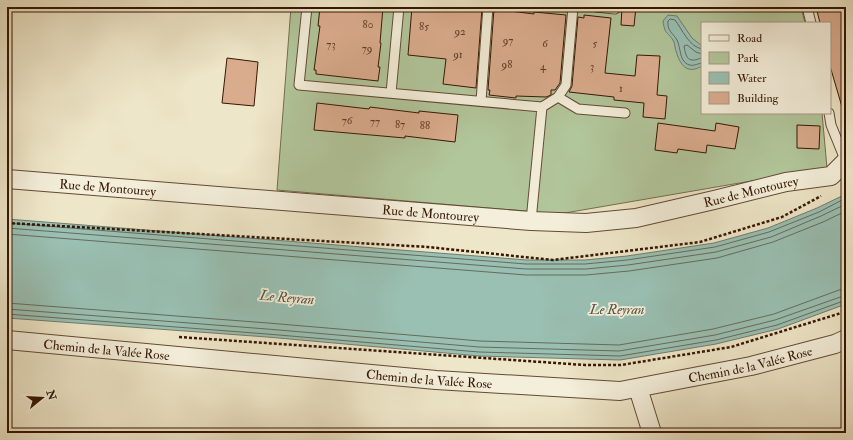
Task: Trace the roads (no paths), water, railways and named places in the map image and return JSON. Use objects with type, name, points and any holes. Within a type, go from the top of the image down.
[{"type":"street","name":"Rue de Montourey","points":[[7,179],[531,221],[586,223],[636,218],[786,182],[831,176],[846,162]]},
{"type":"street","name":"Chemin de la Valée Rose","points":[[7,340],[436,380],[620,391],[750,366],[835,344],[846,339]]},
{"type":"street","points":[[638,388],[652,433]]},
{"type":"lane","points":[[307,7],[299,85],[542,107],[558,97],[566,85],[572,7]]},
{"type":"lane","points":[[391,93],[400,7]]},
{"type":"lane","points":[[481,101],[488,7]]},
{"type":"lane","points":[[596,7],[615,9]]},
{"type":"lane","points":[[808,7],[811,22]]},
{"type":"lane","points":[[558,97],[578,109],[625,113]]},
{"type":"lane","points":[[531,221],[542,107]]},
{"type":"lane","points":[[829,114],[831,125],[846,162]]},
{"type":"water","points":[[668,15],[677,16],[692,38],[701,45],[701,67],[697,69],[688,69],[682,64],[675,49],[674,42],[666,31],[663,21]]},
{"type":"water","name":"Le Reyran","points":[[846,194],[846,304],[778,329],[716,344],[620,360],[479,356],[267,337],[7,318],[7,219],[527,260],[585,260],[627,256],[714,243],[768,228],[817,208]]}]
